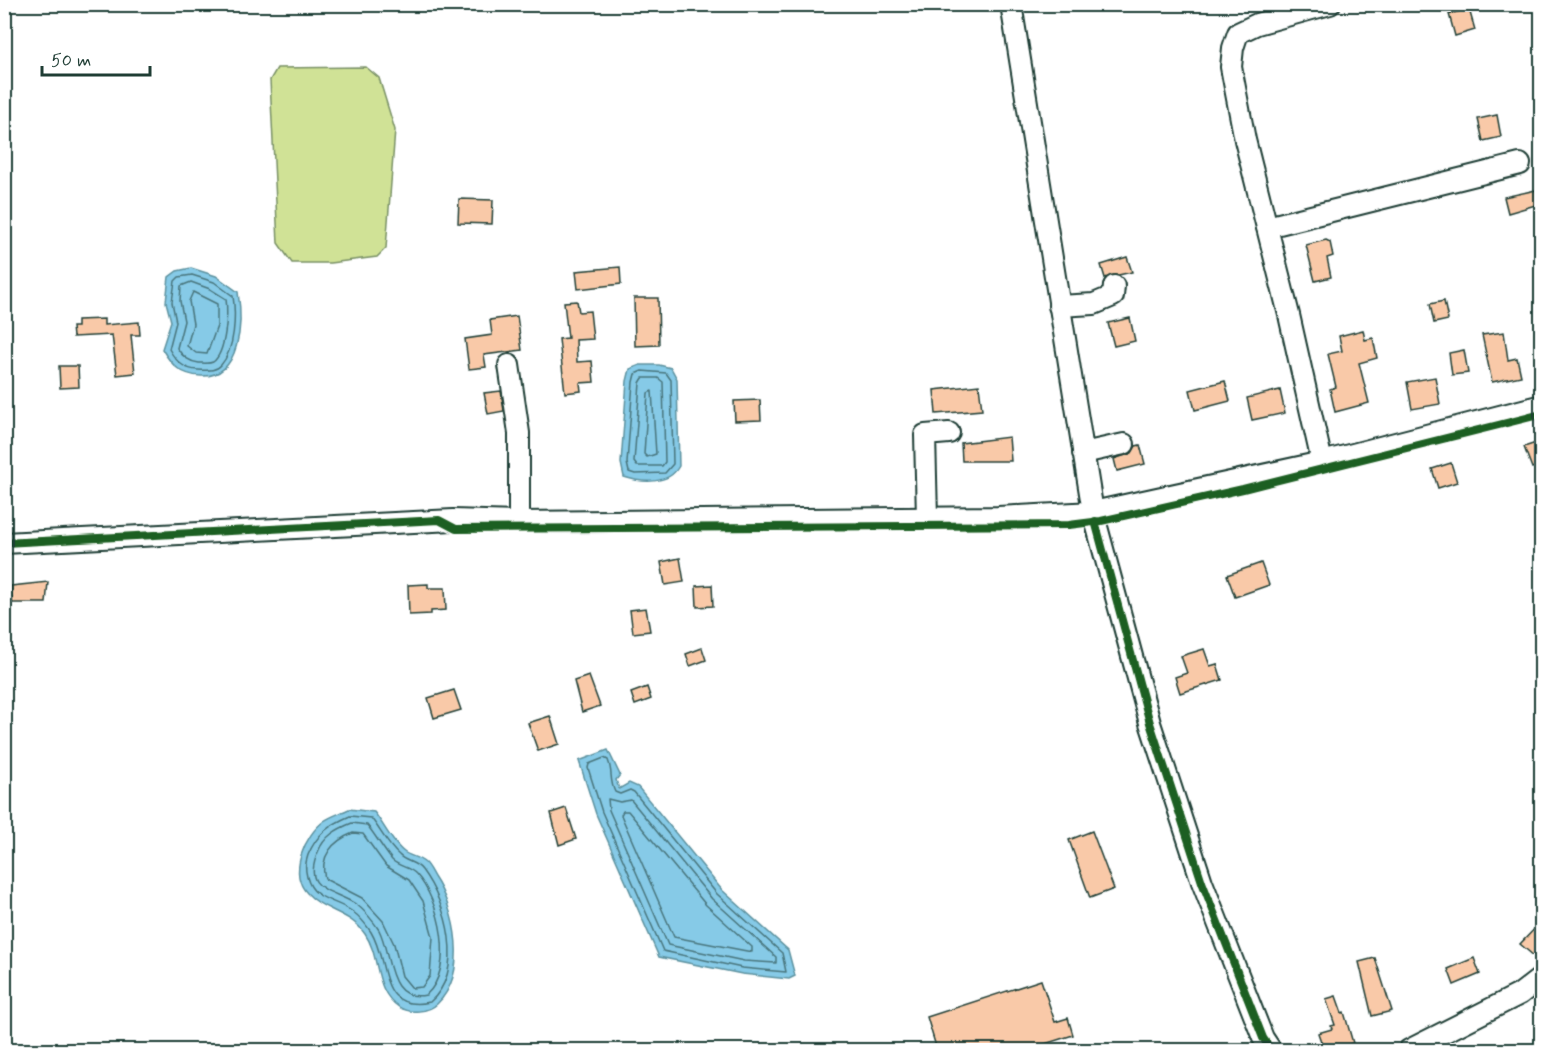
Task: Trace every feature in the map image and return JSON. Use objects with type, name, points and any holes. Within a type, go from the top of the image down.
[{"type":"street","points":[[1011,4],[1093,512],[1150,723],[1191,848],[1263,1038],[1271,1050]]},
{"type":"street","points":[[1322,462],[1245,140],[1231,67],[1233,48],[1238,33],[1257,24],[1330,4]]},
{"type":"street","points":[[1267,227],[1520,164]]},
{"type":"street","points":[[1059,306],[1094,304],[1113,296],[1114,286]]},
{"type":"street","points":[[509,365],[519,433],[519,522]]},
{"type":"street","points":[[4,543],[453,520],[519,522],[927,518],[1048,516],[1093,512],[1322,462],[1542,405]]},
{"type":"street","points":[[927,518],[925,435],[949,433]]},
{"type":"street","points":[[1083,453],[1124,444]]},
{"type":"street","points":[[1409,1050],[1520,994],[1542,976]]},
{"type":"green space","points":[[366,67],[379,78],[395,130],[386,248],[377,257],[330,263],[292,263],[278,243],[270,80],[277,68]]},
{"type":"water","points":[[191,268],[216,276],[238,292],[240,318],[236,346],[232,358],[224,368],[214,374],[201,376],[183,372],[173,365],[162,349],[171,321],[166,302],[169,277],[177,271]]},
{"type":"water","points":[[640,365],[659,365],[671,368],[677,379],[679,466],[669,477],[654,481],[624,477],[621,463],[627,381],[630,369]]},
{"type":"water","points":[[608,750],[620,775],[616,780],[619,789],[629,783],[638,787],[722,890],[788,950],[795,976],[789,979],[742,974],[659,957],[596,814],[579,761]]},
{"type":"water","points":[[349,809],[374,812],[400,848],[427,865],[448,906],[456,941],[453,976],[447,991],[437,1004],[429,1009],[408,1011],[391,1000],[381,982],[370,943],[359,926],[321,904],[301,885],[299,865],[301,855],[311,835],[324,821]]},
{"type":"building","points":[[1469,9],[1475,30],[1455,36],[1449,14]]},
{"type":"building","points":[[1497,115],[1501,137],[1483,141],[1478,119]]},
{"type":"building","points":[[1536,190],[1539,204],[1508,213],[1504,197]]},
{"type":"building","points":[[459,199],[493,200],[492,224],[458,223]]},
{"type":"building","points":[[1326,240],[1330,242],[1333,256],[1327,258],[1331,277],[1315,281],[1306,245]]},
{"type":"building","points":[[1127,257],[1132,272],[1105,278],[1101,265]]},
{"type":"building","points":[[620,267],[621,284],[578,289],[576,271]]},
{"type":"building","points":[[634,298],[658,298],[659,345],[635,346]]},
{"type":"building","points":[[577,301],[579,312],[590,311],[593,339],[576,340],[577,362],[592,361],[594,382],[580,383],[581,391],[565,393],[559,339],[568,338],[564,302]]},
{"type":"building","points":[[1444,301],[1448,320],[1434,323],[1430,304]]},
{"type":"building","points":[[517,316],[522,350],[484,355],[486,367],[469,369],[465,339],[492,335],[490,320]]},
{"type":"building","points":[[1130,318],[1135,341],[1114,346],[1108,323]]},
{"type":"building","points":[[104,319],[104,325],[139,322],[140,335],[131,335],[135,373],[117,375],[112,335],[73,337],[72,327],[77,327],[77,320]]},
{"type":"building","points":[[1363,330],[1365,340],[1373,338],[1377,358],[1359,363],[1369,403],[1335,412],[1330,389],[1336,387],[1328,354],[1342,351],[1339,336]]},
{"type":"building","points":[[1504,332],[1508,360],[1517,358],[1521,376],[1492,382],[1482,335]]},
{"type":"building","points":[[1464,350],[1468,373],[1452,375],[1449,353]]},
{"type":"building","points":[[59,366],[78,366],[79,387],[60,388]]},
{"type":"building","points":[[1435,377],[1440,404],[1412,409],[1407,382]]},
{"type":"building","points":[[1225,381],[1230,401],[1195,410],[1190,390]]},
{"type":"building","points":[[979,385],[982,410],[936,414],[934,390]]},
{"type":"building","points":[[1280,390],[1285,413],[1252,420],[1247,398]]},
{"type":"building","points":[[501,391],[504,411],[488,414],[484,393]]},
{"type":"building","points":[[760,400],[761,420],[735,421],[734,401]]},
{"type":"building","points":[[1009,437],[1011,461],[962,461],[961,443]]},
{"type":"building","points":[[1542,441],[1542,464],[1532,468],[1524,447]]},
{"type":"building","points":[[1140,445],[1145,464],[1117,471],[1114,459],[1132,453],[1136,446]]},
{"type":"building","points":[[1451,463],[1457,482],[1438,488],[1432,469]]},
{"type":"building","points":[[680,558],[684,582],[665,585],[661,562]]},
{"type":"building","points":[[1261,563],[1269,585],[1235,597],[1227,575]]},
{"type":"building","points":[[48,582],[46,603],[12,603],[11,586]]},
{"type":"building","points":[[428,584],[428,588],[445,588],[446,610],[431,611],[431,614],[409,615],[408,585]]},
{"type":"building","points":[[712,585],[713,606],[697,607],[696,586]]},
{"type":"building","points":[[646,608],[650,631],[633,633],[630,610]]},
{"type":"building","points":[[702,648],[706,660],[690,666],[686,654]]},
{"type":"building","points":[[1204,649],[1210,666],[1217,664],[1222,680],[1180,693],[1175,677],[1187,673],[1181,656]]},
{"type":"building","points":[[589,676],[600,706],[582,712],[574,681]]},
{"type":"building","points":[[647,687],[651,699],[635,705],[631,693]]},
{"type":"building","points":[[454,690],[461,710],[434,718],[428,698]]},
{"type":"building","points":[[550,716],[559,744],[538,751],[528,723]]},
{"type":"building","points":[[566,808],[576,839],[559,845],[551,813]]},
{"type":"building","points":[[1092,831],[1114,889],[1090,898],[1069,840]]},
{"type":"building","points":[[1542,921],[1542,951],[1535,957],[1520,944]]},
{"type":"building","points":[[1375,958],[1392,1011],[1372,1016],[1359,962]]},
{"type":"building","points":[[1474,958],[1480,974],[1454,985],[1448,969]]},
{"type":"building","points":[[1041,980],[1055,1022],[1068,1018],[1073,1035],[1026,1050],[937,1050],[927,1017]]},
{"type":"building","points":[[1336,996],[1342,1013],[1344,1012],[1353,1043],[1341,1047],[1343,1050],[1324,1050],[1318,1033],[1332,1029],[1331,1026],[1335,1025],[1326,999]]},
{"type":"cycle path","points":[[4,543],[439,520],[456,529],[1069,525],[1101,521],[1243,489],[1542,414]]},
{"type":"cycle path","points":[[1095,521],[1150,723],[1202,882],[1263,1038],[1271,1050]]}]
